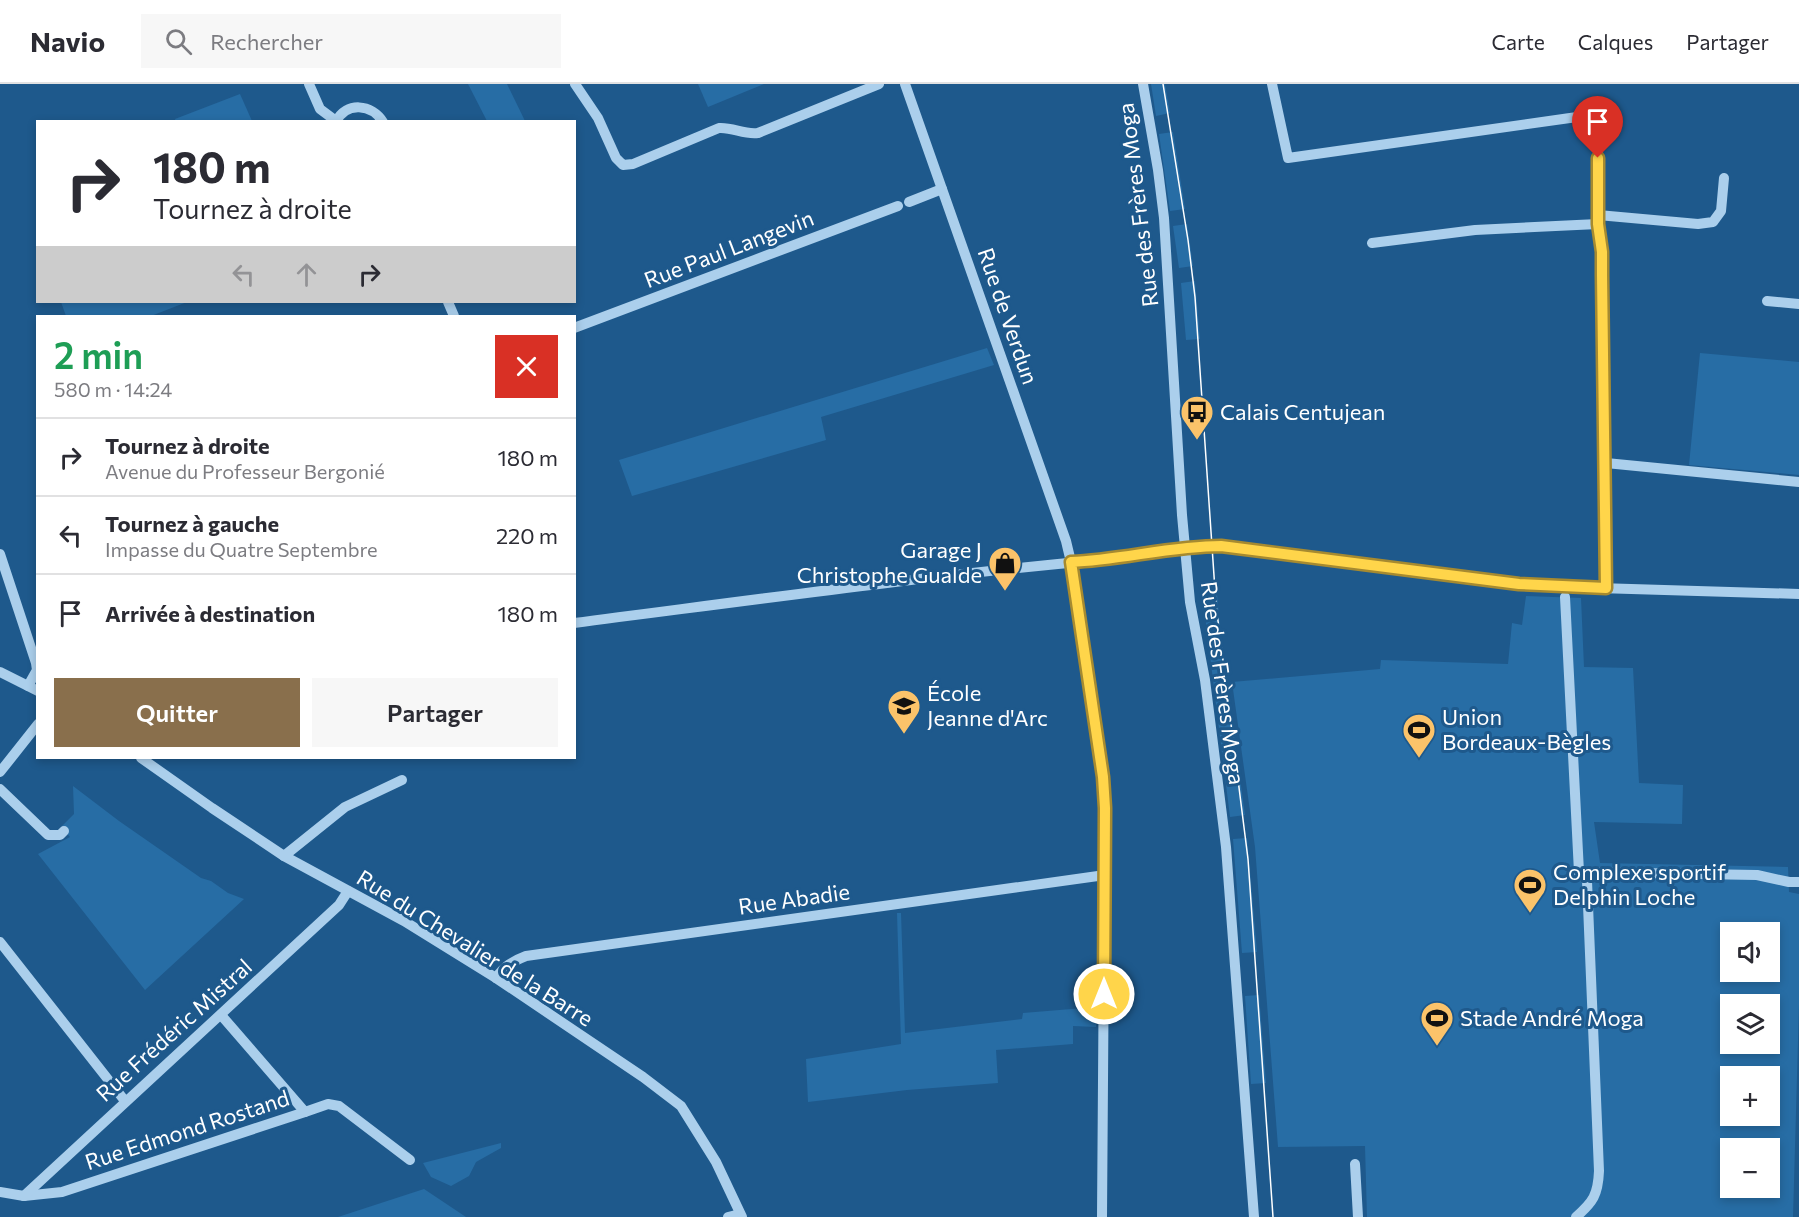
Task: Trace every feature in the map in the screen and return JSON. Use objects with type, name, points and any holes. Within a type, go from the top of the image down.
[{"type":"street","points":[[309,84],[320,109],[335,120]]},
{"type":"street","points":[[576,84],[598,117],[616,158],[623,165],[633,164],[719,128],[728,128],[749,135],[758,133],[879,84]]},
{"type":"street","name":"Rue de Verdun","points":[[905,84],[1066,541],[1071,562],[1103,777],[1105,808],[1102,1217]]},
{"type":"street","name":"Rue des Frères Moga","points":[[1143,84],[1164,218],[1182,516],[1190,602],[1205,680],[1227,847],[1254,1217]]},
{"type":"street","points":[[1272,84],[1288,158],[1577,117],[1592,124],[1598,139],[1598,220],[1602,252],[1606,588]]},
{"type":"street","points":[[337,120],[344,111],[361,107],[377,113],[382,120]]},
{"type":"street","points":[[1372,243],[1475,230],[1598,220],[1698,224],[1713,222],[1721,211],[1724,178]]},
{"type":"street","name":"Rue Paul Langevin","points":[[576,327],[942,189]]},
{"type":"street","points":[[1767,301],[1799,304]]},
{"type":"street","points":[[1606,463],[1799,482]]},
{"type":"street","points":[[576,623],[917,579],[1090,561],[1186,548],[1227,546],[1519,584],[1799,594]]},
{"type":"street","points":[[0,554],[36,663]]},
{"type":"street","points":[[1564,597],[1579,872],[1587,881],[1599,1172],[1599,1187],[1595,1196],[1576,1217]]},
{"type":"street","points":[[0,672],[33,689],[36,674]]},
{"type":"street","points":[[0,772],[36,727]]},
{"type":"street","name":"Rue du Chevalier de la Barre","points":[[142,759],[284,856],[404,921],[496,978],[643,1077],[681,1106],[716,1162],[741,1216]]},
{"type":"street","points":[[284,856],[345,807],[402,780]]},
{"type":"street","points":[[0,789],[43,832],[54,836],[64,831]]},
{"type":"street","points":[[1579,872],[1757,875],[1799,882]]},
{"type":"street","name":"Rue Abadie","points":[[496,978],[503,968],[526,956],[1105,875]]},
{"type":"street","name":"Rue Frédéric Mistral","points":[[24,1196],[339,905],[348,891]]},
{"type":"street","points":[[0,942],[125,1101]]},
{"type":"street","name":"Rue Edmond Rostand","points":[[0,1192],[24,1196],[62,1192],[304,1112],[221,1015]]},
{"type":"street","points":[[304,1112],[328,1104],[339,1106],[410,1160]]},
{"type":"street","points":[[1355,1164],[1358,1217]]},
{"type":"street","points":[[728,1217],[741,1216]]},
{"type":"shaded area","points":[[468,84],[507,84],[525,120],[486,120]]},
{"type":"shaded area","points":[[698,84],[764,84],[708,107]]},
{"type":"shaded area","points":[[1151,84],[1165,84],[1170,113],[1156,116]]},
{"type":"shaded area","points":[[240,94],[252,120],[175,120]]},
{"type":"shaded area","points":[[1173,132],[1185,209],[1170,211],[1159,134]]},
{"type":"shaded area","points":[[1187,224],[1193,266],[1179,268],[1173,226]]},
{"type":"shaded area","points":[[1195,281],[1200,339],[1186,340],[1181,283]]},
{"type":"shaded area","points":[[61,303],[184,303],[154,315],[66,315]]},
{"type":"shaded area","points":[[987,348],[994,365],[821,417],[826,440],[632,496],[619,460]]},
{"type":"shaded area","points":[[1700,353],[1799,362],[1799,475],[1689,465]]},
{"type":"shaded area","points":[[1216,582],[1221,640],[1245,815],[1230,817],[1201,583]]},
{"type":"shaded area","name":"Complexe sportif Delphin Loche","points":[[1526,596],[1581,598],[1584,667],[1633,668],[1639,783],[1683,785],[1682,824],[1594,822],[1600,863],[1788,867],[1789,892],[1799,894],[1799,1005],[1793,1217],[1367,1217],[1365,1146],[1278,1147],[1255,847],[1232,682],[1380,669],[1381,660],[1508,664],[1512,623],[1522,625]]},
{"type":"shaded area","points":[[73,786],[201,878],[244,899],[145,990],[38,854],[70,837],[61,827],[74,814]]},
{"type":"shaded area","points":[[1247,838],[1257,952],[1242,953],[1233,839]]},
{"type":"shaded area","points":[[897,913],[901,913],[905,1033],[1022,1019],[1023,1013],[1096,1007],[1096,1027],[1073,1026],[1073,1044],[996,1050],[998,1083],[907,1090],[808,1102],[806,1059],[901,1044]]},
{"type":"shaded area","points":[[1259,995],[1266,1083],[1251,1084],[1245,996]]},
{"type":"shaded area","points":[[501,1143],[501,1148],[476,1162],[469,1176],[451,1186],[431,1177],[423,1163]]},
{"type":"shaded area","points":[[424,1189],[466,1217],[338,1217]]},
{"type":"tram line","points":[[1163,84],[1195,297],[1216,605],[1248,859],[1273,1217]]},
{"type":"place","name":"Calais Centujean","points":[[1197,441]]},
{"type":"place","name":"Garage J Christophe Gualde","points":[[1005,592]]},
{"type":"place","name":"École Jeanne d'Arc","points":[[904,735]]},
{"type":"place","name":"Union Bordeaux-Bègles","points":[[1419,759]]},
{"type":"place","name":"Complexe sportif Delphin Loche","points":[[1530,914]]},
{"type":"place","name":"Stade André Moga","points":[[1437,1047]]},
{"type":"route","points":[[1104,994],[1105,808],[1103,777],[1071,562],[1203,546],[1221,546],[1519,584],[1606,588],[1606,463],[1598,158]]}]
